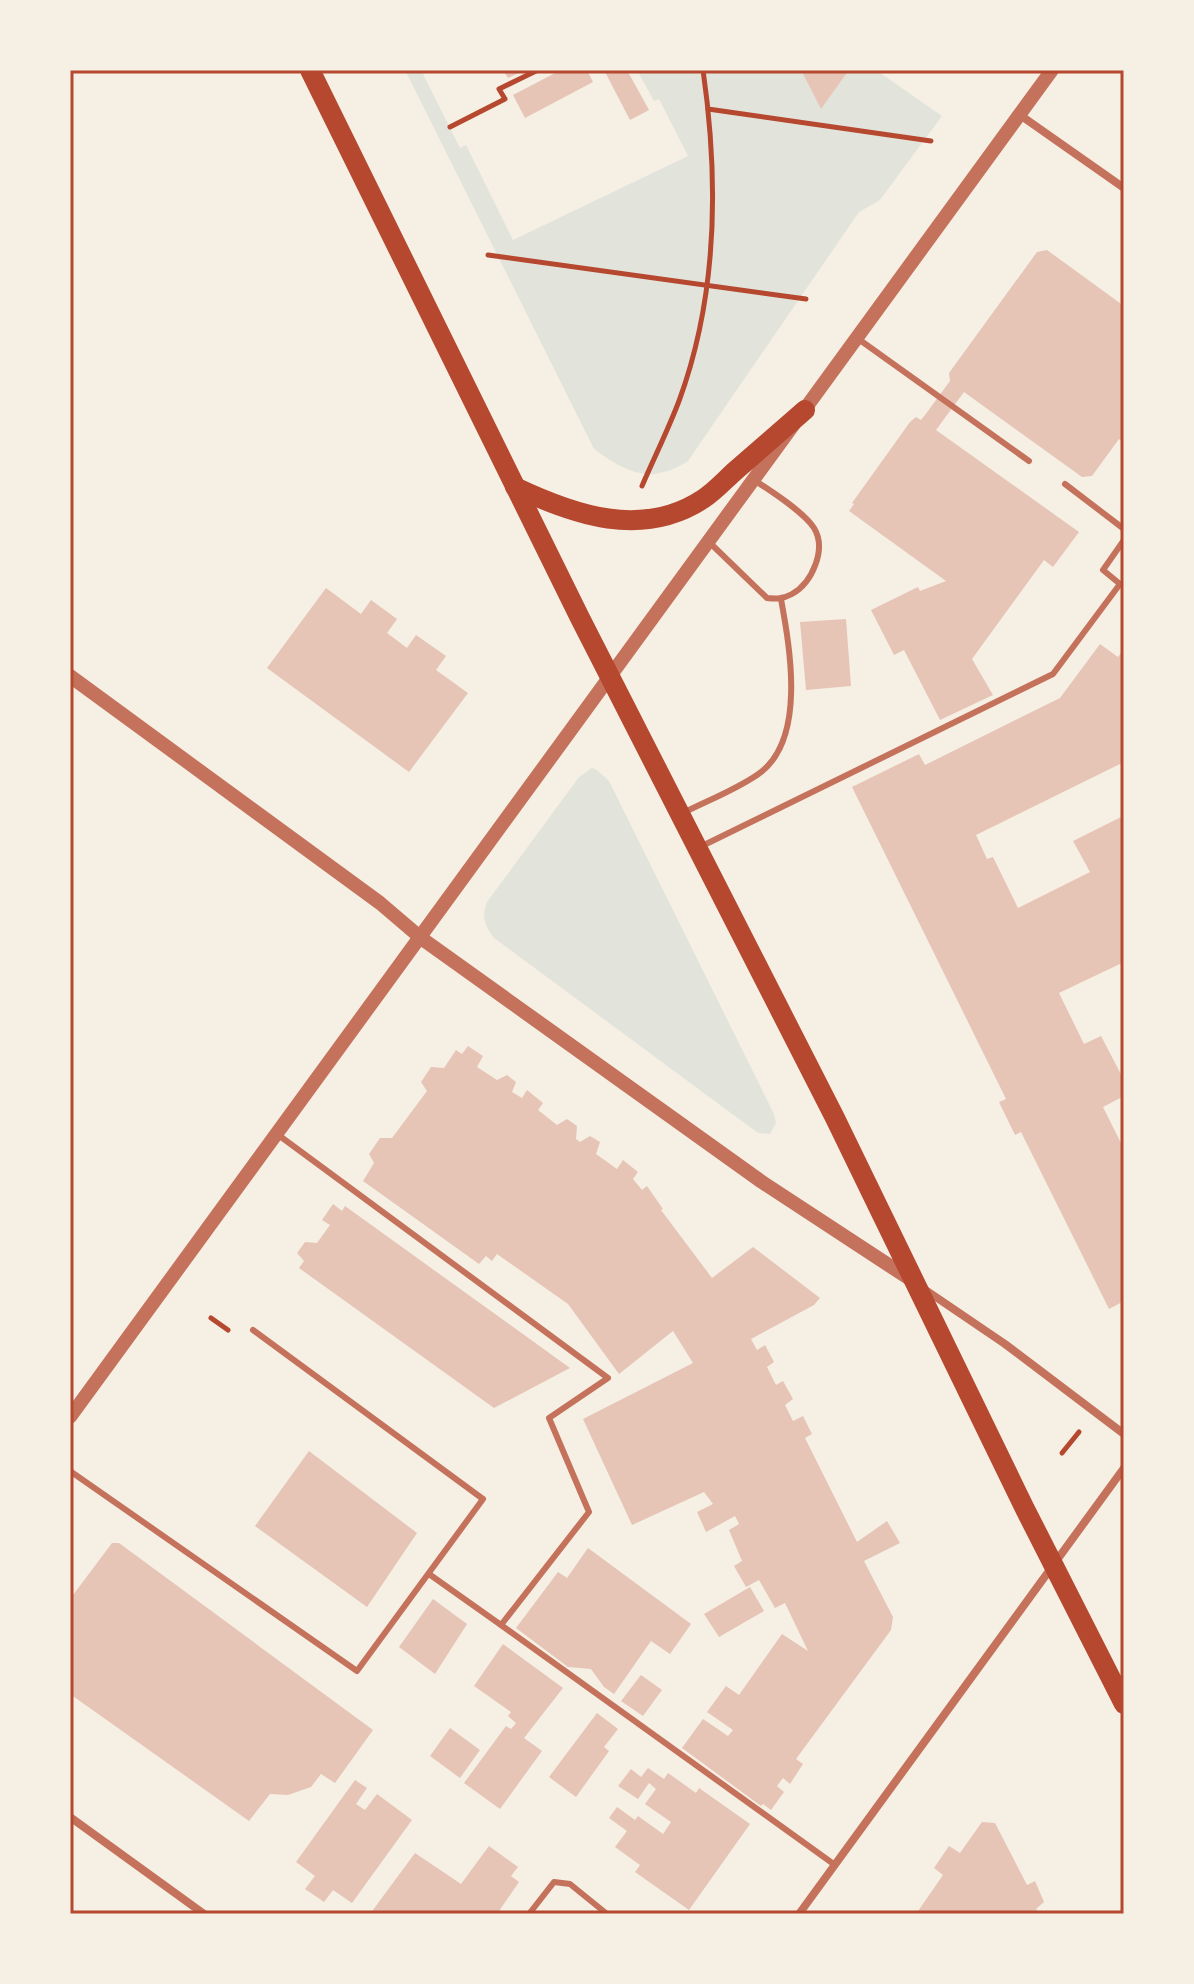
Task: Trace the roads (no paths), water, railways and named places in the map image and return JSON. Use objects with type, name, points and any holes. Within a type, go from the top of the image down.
[{"type":"main road","points":[[310,70],[696,849],[835,1118],[1124,1704]]},
{"type":"main road","points":[[515,487],[558,507],[601,518],[636,522],[676,513],[703,499],[805,410]]},
{"type":"street","points":[[70,1417],[1052,70]]},
{"type":"street","points":[[1020,115],[1124,188]]},
{"type":"street","points":[[70,676],[380,903],[421,938],[762,1182],[1005,1344],[1124,1434]]},
{"type":"street","points":[[799,1914],[1124,1468]]},
{"type":"street","points":[[70,1817],[204,1914]]},
{"type":"lane","points":[[857,338],[1029,461]]},
{"type":"lane","points":[[709,542],[767,598],[781,599],[802,586],[815,566],[820,542],[811,524],[754,480]]},
{"type":"lane","points":[[1065,484],[1124,529]]},
{"type":"lane","points":[[696,849],[1053,674],[1122,586],[1103,570],[1124,540]]},
{"type":"lane","points":[[679,815],[760,774],[781,747],[790,704],[792,660],[781,599]]},
{"type":"lane","points":[[277,1134],[608,1378],[549,1418],[589,1512],[501,1625]]},
{"type":"lane","points":[[70,1471],[357,1671],[483,1499],[253,1330]]},
{"type":"lane","points":[[429,1574],[835,1865]]},
{"type":"lane","points":[[529,1914],[554,1882],[570,1884],[607,1914]]}]
